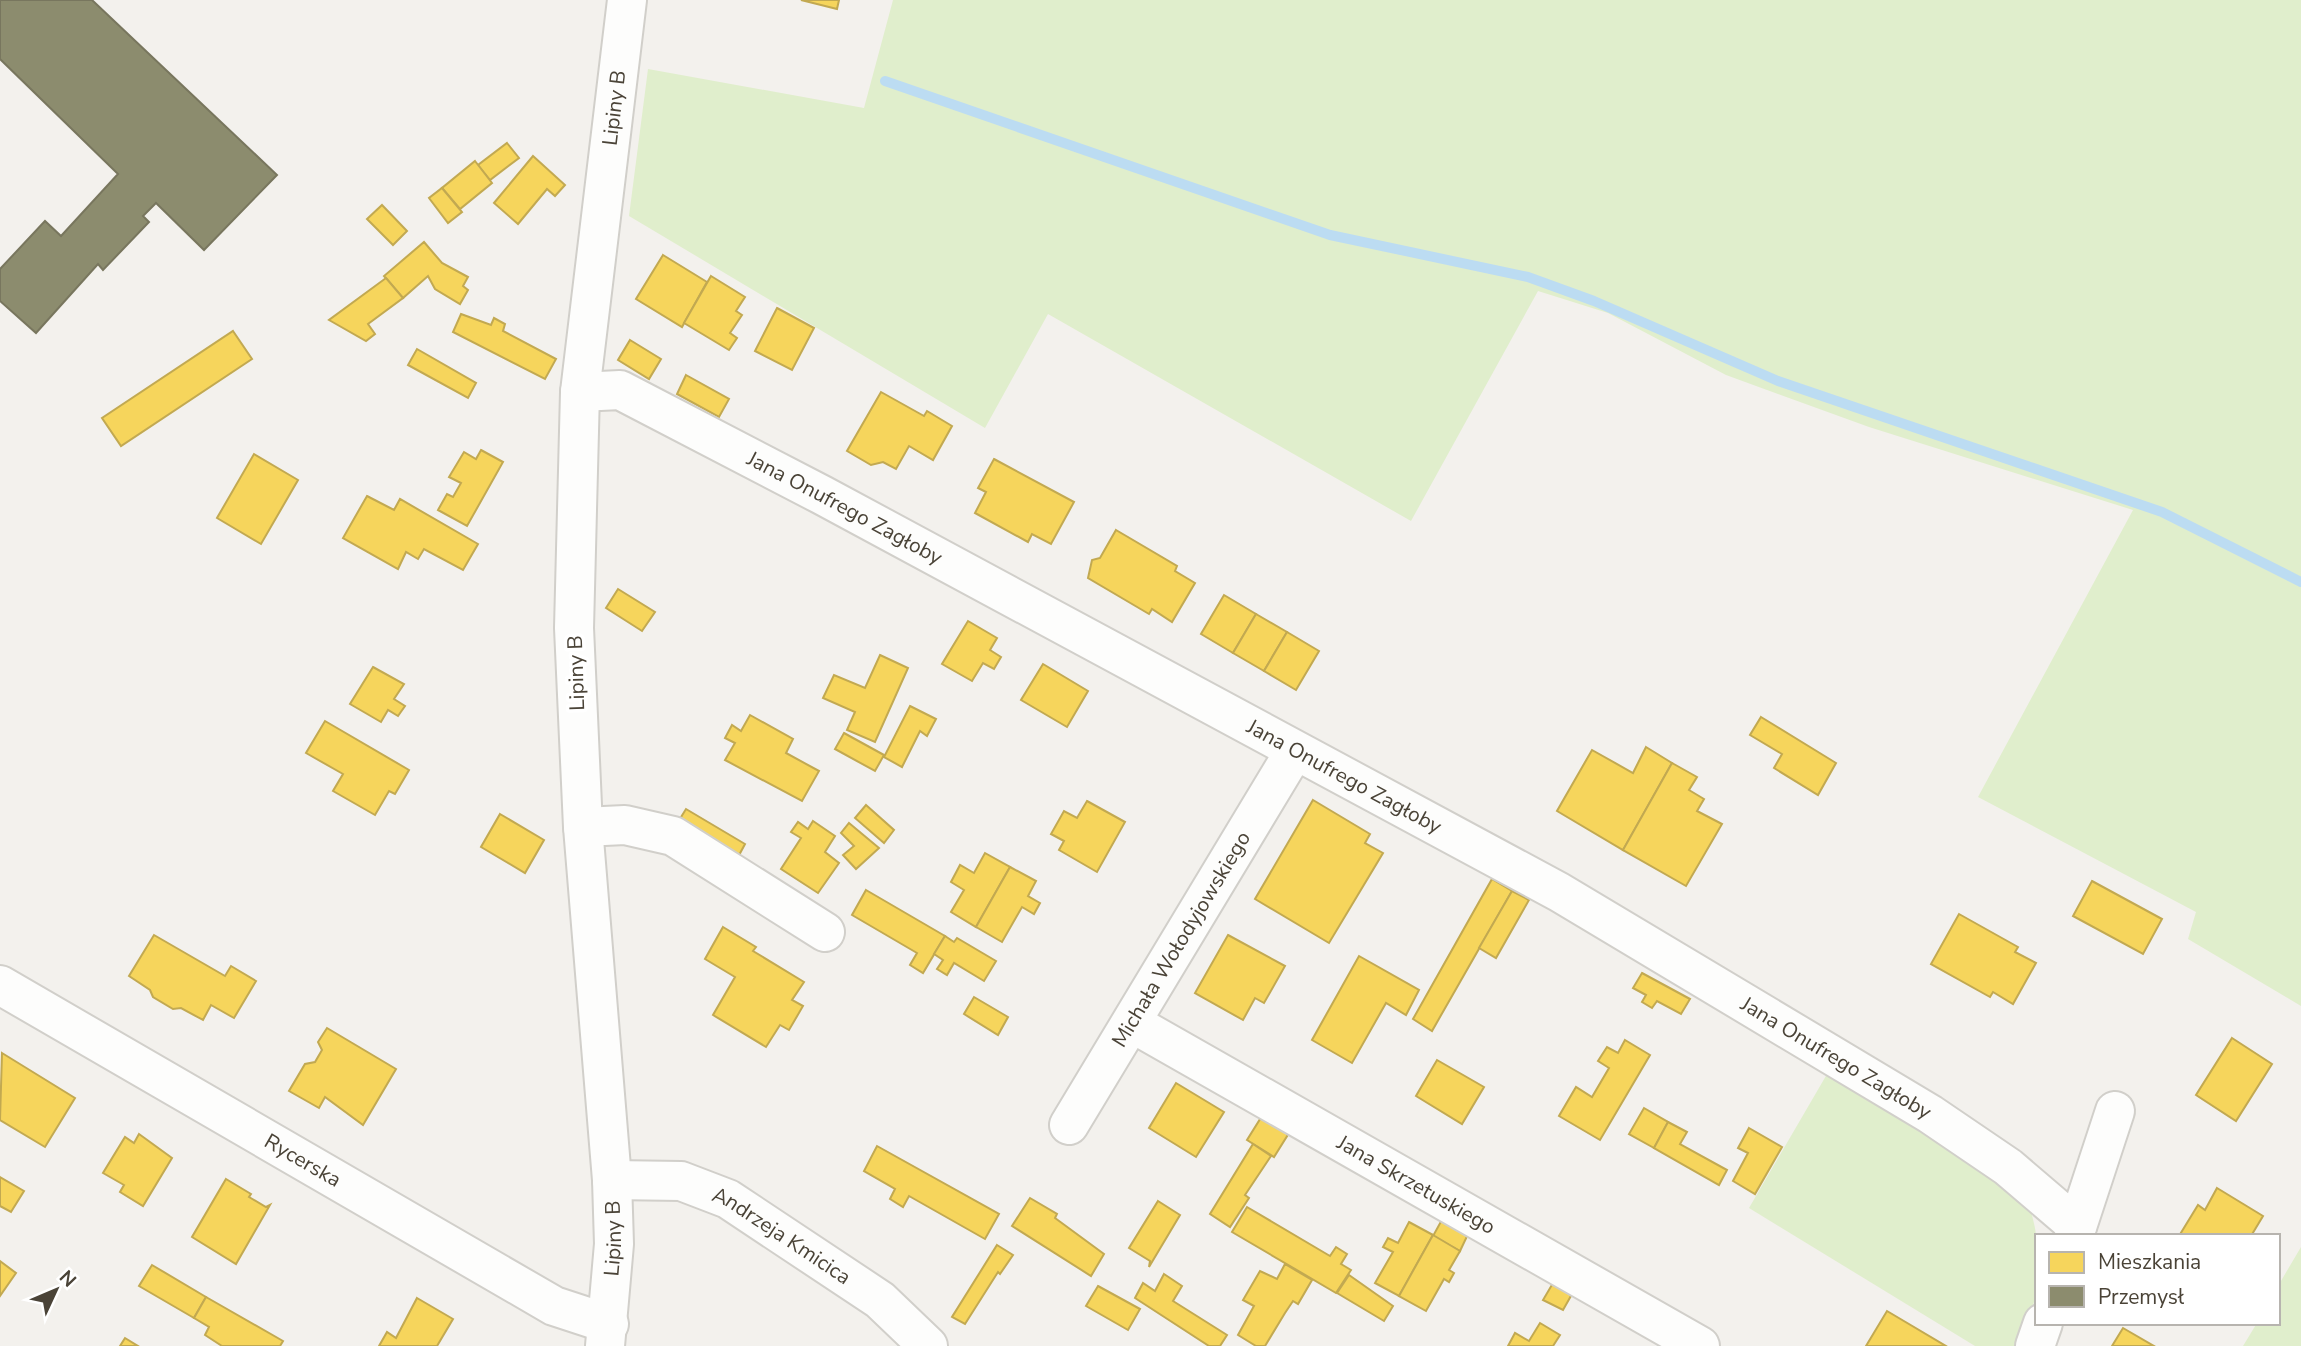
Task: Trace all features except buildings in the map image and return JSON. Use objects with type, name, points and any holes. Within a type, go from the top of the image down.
[{"type":"street","name":"Lipiny B","points":[[607,1335],[614,1244],[583,827],[574,628],[580,392],[628,0]]},
{"type":"street","name":"Jana Onufrego Zagłoby","points":[[580,392],[620,390],[822,495],[1294,752],[1559,892],[1837,1056],[2008,1167],[2076,1231]]},
{"type":"street","name":"Michała Wołodyjowskiego","points":[[1069,1125],[1294,752]]},
{"type":"street","points":[[583,827],[625,825],[673,836],[825,932]]},
{"type":"street","name":"Rycerska","points":[[0,985],[607,1335]]},
{"type":"street","name":"Jana Skrzetuskiego","points":[[1132,1023],[1700,1346]]},
{"type":"street","points":[[2076,1231],[2115,1111]]},
{"type":"street","name":"Andrzeja Kmicica","points":[[611,1180],[681,1181],[728,1199],[880,1300],[928,1346]]},
{"type":"street","points":[[2035,1346],[2042,1325]]},
{"type":"green space","points":[[893,0],[2301,0],[2301,1006],[2188,939],[2196,912],[1978,797],[2133,510],[1869,427],[1726,375],[1608,313],[1538,291],[1411,521],[1048,314],[985,428],[629,216],[648,69],[864,108]]},
{"type":"green space","points":[[1830,1069],[2028,1202],[2036,1234],[2035,1297],[2022,1346],[1975,1346],[1749,1208]]},
{"type":"green space","points":[[2301,1247],[2301,1346],[2243,1346],[2256,1325],[2280,1325],[2280,1283]]},
{"type":"waterway","points":[[885,81],[1330,235],[1528,277],[1594,301],[1778,381],[2162,512],[2301,582]]}]
